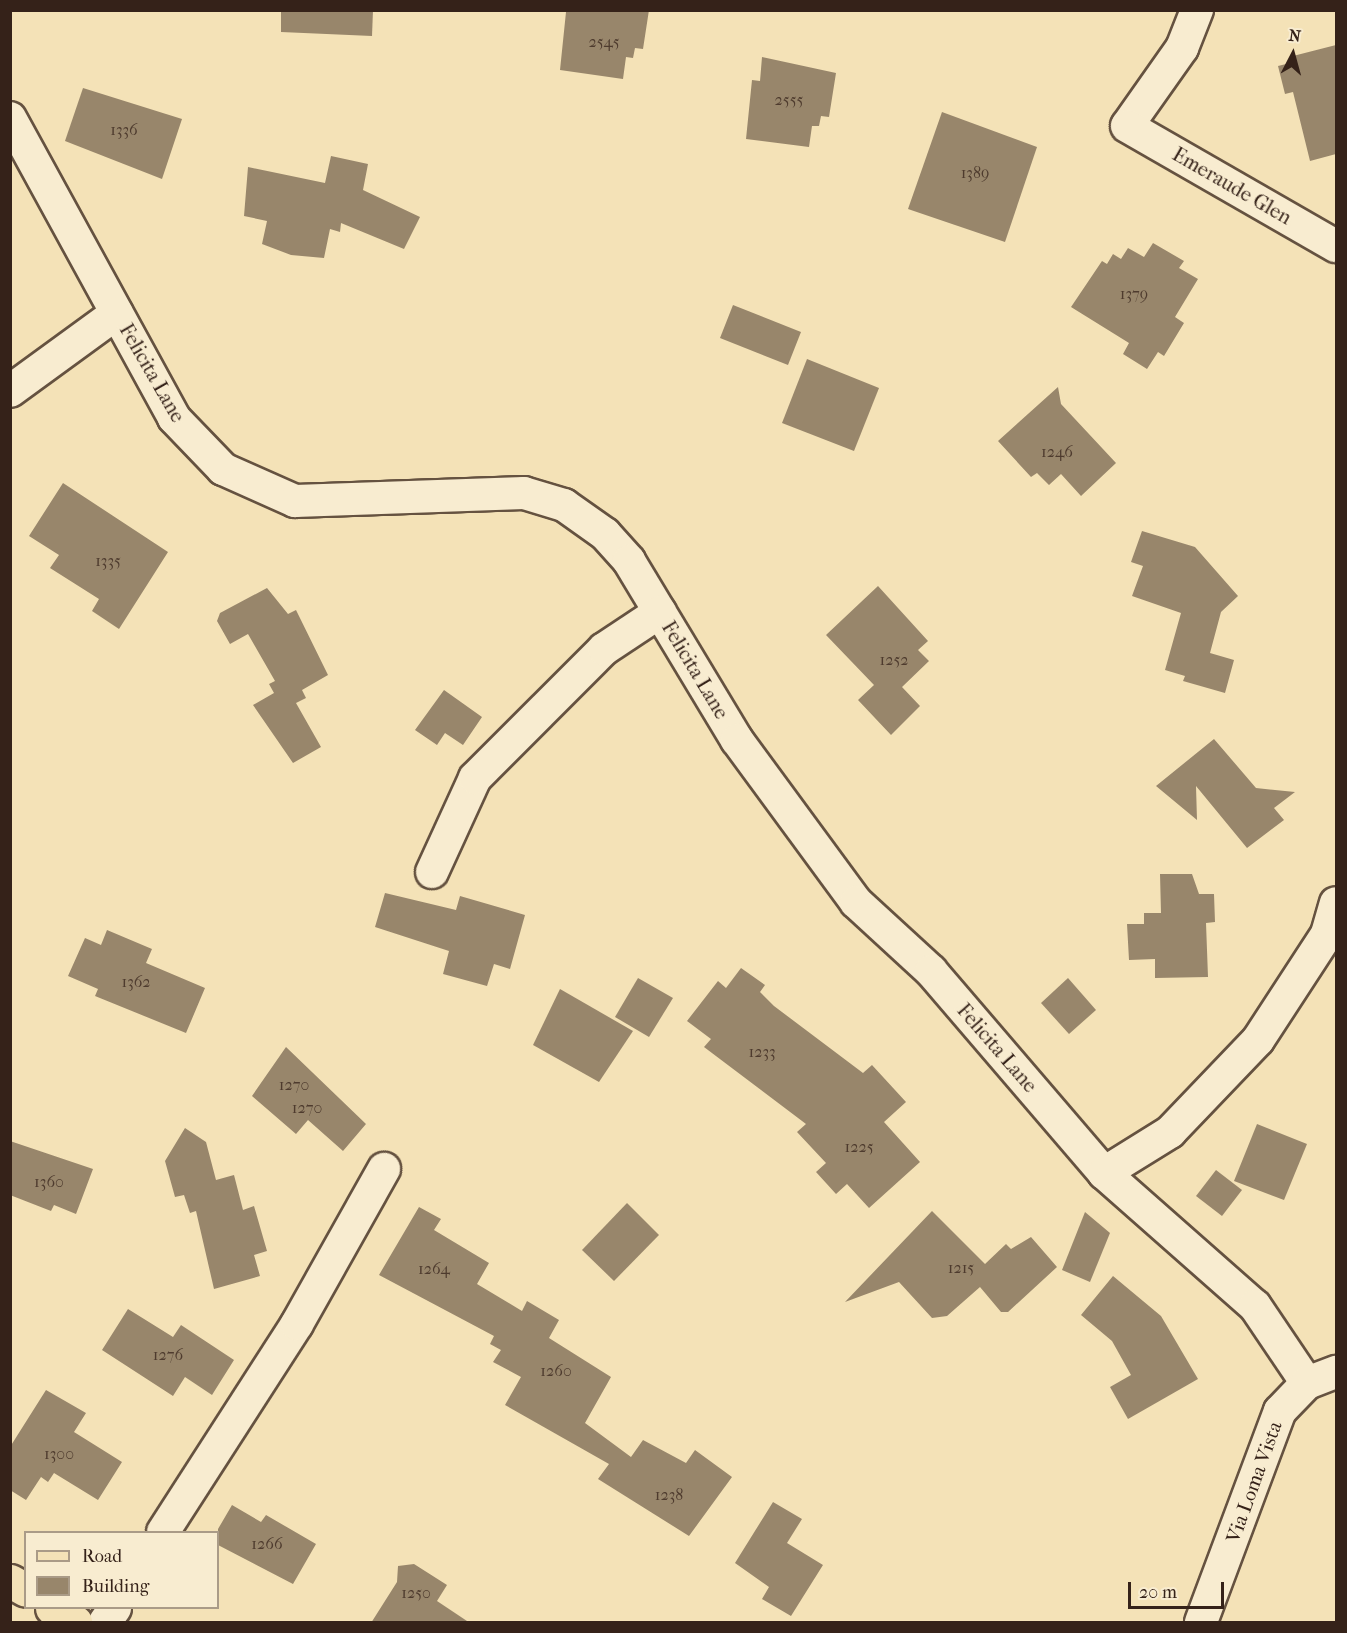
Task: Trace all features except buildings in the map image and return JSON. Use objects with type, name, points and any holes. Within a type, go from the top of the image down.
[{"type":"main road","points":[[10,1581],[24,1589]]},
{"type":"main road","points":[[54,1609],[75,1623]]},
{"type":"street","name":"Emeraude Glen","points":[[1197,10],[1182,48],[1127,126],[1336,246]]},
{"type":"street","name":"Felicita Lane","points":[[10,118],[174,418],[223,469],[295,501],[524,493],[564,505],[605,534],[630,561],[737,740],[856,903],[931,971],[1104,1173],[1255,1306],[1307,1383]]},
{"type":"street","points":[[10,391],[117,313]]},
{"type":"street","points":[[432,872],[475,778],[604,649],[660,612]]},
{"type":"street","points":[[1104,1173],[1170,1132],[1258,1040],[1327,934],[1336,903]]},
{"type":"street","points":[[164,1531],[297,1324],[384,1169]]},
{"type":"street","points":[[1307,1383],[1336,1372]]},
{"type":"street","name":"Via Loma Vista","points":[[1201,1623],[1280,1411],[1307,1383]]},
{"type":"street","points":[[105,1623],[113,1609]]}]
